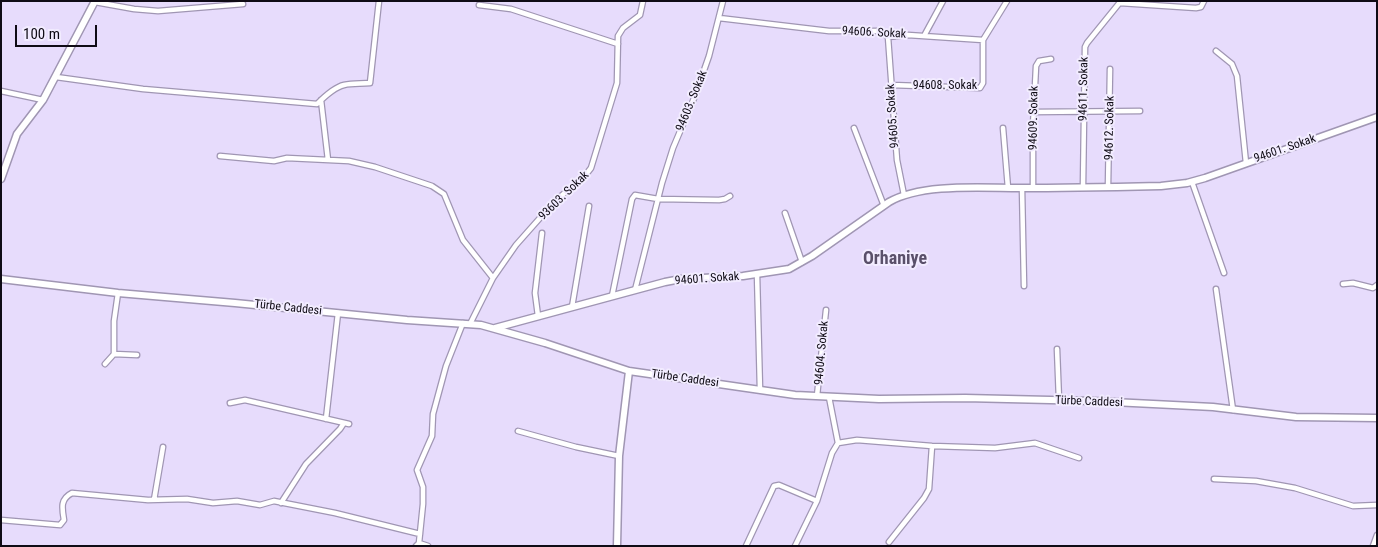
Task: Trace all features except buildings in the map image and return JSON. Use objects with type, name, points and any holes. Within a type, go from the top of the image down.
[{"type":"street","points":[[56,77],[143,89],[317,104],[344,85],[370,83],[379,1]]},
{"type":"street","name":"93603. Sokak","points":[[417,544],[420,534],[423,487],[417,470],[432,436],[433,414],[446,366],[466,324],[509,255],[556,201],[584,177],[591,168],[617,83],[618,36],[620,31],[640,15],[643,1]]},
{"type":"street","name":"94603. Sokak","points":[[635,290],[673,148],[707,62],[723,1]]},
{"type":"street","points":[[924,36],[943,1]]},
{"type":"street","points":[[983,40],[1007,1]]},
{"type":"street","name":"94611. Sokak","points":[[1083,186],[1085,47],[1087,43],[1121,2],[1196,8],[1201,7],[1204,1]]},
{"type":"street","points":[[2,175],[18,134],[43,100],[95,2],[158,11],[243,4]]},
{"type":"street","points":[[479,5],[510,9],[618,44]]},
{"type":"street","name":"94606. Sokak","points":[[719,18],[829,31],[878,31],[888,37],[900,35],[983,40]]},
{"type":"street","name":"94605. Sokak","points":[[888,37],[897,160],[904,195]]},
{"type":"street","name":"94608. Sokak","points":[[891,85],[980,88],[983,83],[983,40]]},
{"type":"street","points":[[1216,51],[1232,64],[1237,76],[1246,163]]},
{"type":"street","name":"94609. Sokak","points":[[1033,187],[1033,112],[1036,63],[1051,59]]},
{"type":"street","name":"94612. Sokak","points":[[1108,187],[1110,68]]},
{"type":"street","points":[[1,91],[43,100]]},
{"type":"street","points":[[321,100],[328,160]]},
{"type":"street","points":[[1033,112],[1140,111]]},
{"type":"street","name":"94601. Sokak","points":[[494,328],[672,280],[728,278],[790,269],[884,206],[904,195],[962,188],[1108,187],[1172,185],[1192,182],[1377,117]]},
{"type":"street","points":[[854,128],[884,206]]},
{"type":"street","points":[[1003,128],[1008,188]]},
{"type":"street","points":[[220,156],[274,161],[287,158],[349,161],[375,167],[432,186],[444,194],[464,240],[493,278]]},
{"type":"street","points":[[1192,182],[1224,273]]},
{"type":"street","points":[[1022,188],[1024,286]]},
{"type":"street","points":[[612,296],[634,196],[658,199],[722,200],[730,196]]},
{"type":"street","points":[[572,307],[589,206]]},
{"type":"street","points":[[786,213],[802,262]]},
{"type":"street","points":[[538,316],[535,292],[542,233]]},
{"type":"street","points":[[757,274],[760,390]]},
{"type":"street","name":"Türbe Caddesi","points":[[1,279],[118,293],[242,303],[494,328],[629,371],[795,395],[879,399],[1059,400],[1193,406],[1296,417],[1377,418]]},
{"type":"street","points":[[1343,284],[1373,288],[1377,285]]},
{"type":"street","points":[[1216,289],[1233,410]]},
{"type":"street","points":[[105,364],[114,354],[114,321],[118,293]]},
{"type":"street","name":"94604. Sokak","points":[[818,396],[826,310]]},
{"type":"street","points":[[326,419],[338,313]]},
{"type":"street","points":[[1057,349],[1059,400]]},
{"type":"street","points":[[114,354],[137,355]]},
{"type":"street","points":[[617,546],[619,456],[629,371]]},
{"type":"street","points":[[795,546],[817,501],[832,453],[838,442],[829,397]]},
{"type":"street","points":[[230,402],[244,400],[347,424],[306,464],[281,503]]},
{"type":"street","points":[[518,431],[576,447],[619,456]]},
{"type":"street","points":[[838,442],[857,440],[932,446],[995,448],[1035,444],[1079,458]]},
{"type":"street","points":[[889,542],[929,489],[932,446]]},
{"type":"street","points":[[154,500],[163,447]]},
{"type":"street","points":[[1214,479],[1256,481],[1295,488],[1353,506],[1377,504]]},
{"type":"street","points":[[746,546],[774,486],[779,485],[817,501]]},
{"type":"street","points":[[1,520],[60,525],[64,520],[62,504],[65,496],[72,493],[154,500],[187,499],[213,503],[237,501],[260,506],[274,501],[335,513],[420,534]]},
{"type":"street","points":[[1373,546],[1377,535]]},
{"type":"street","points":[[417,544],[428,546]]},
{"type":"district","name":"Orhaniye","points":[[895,259]]}]
